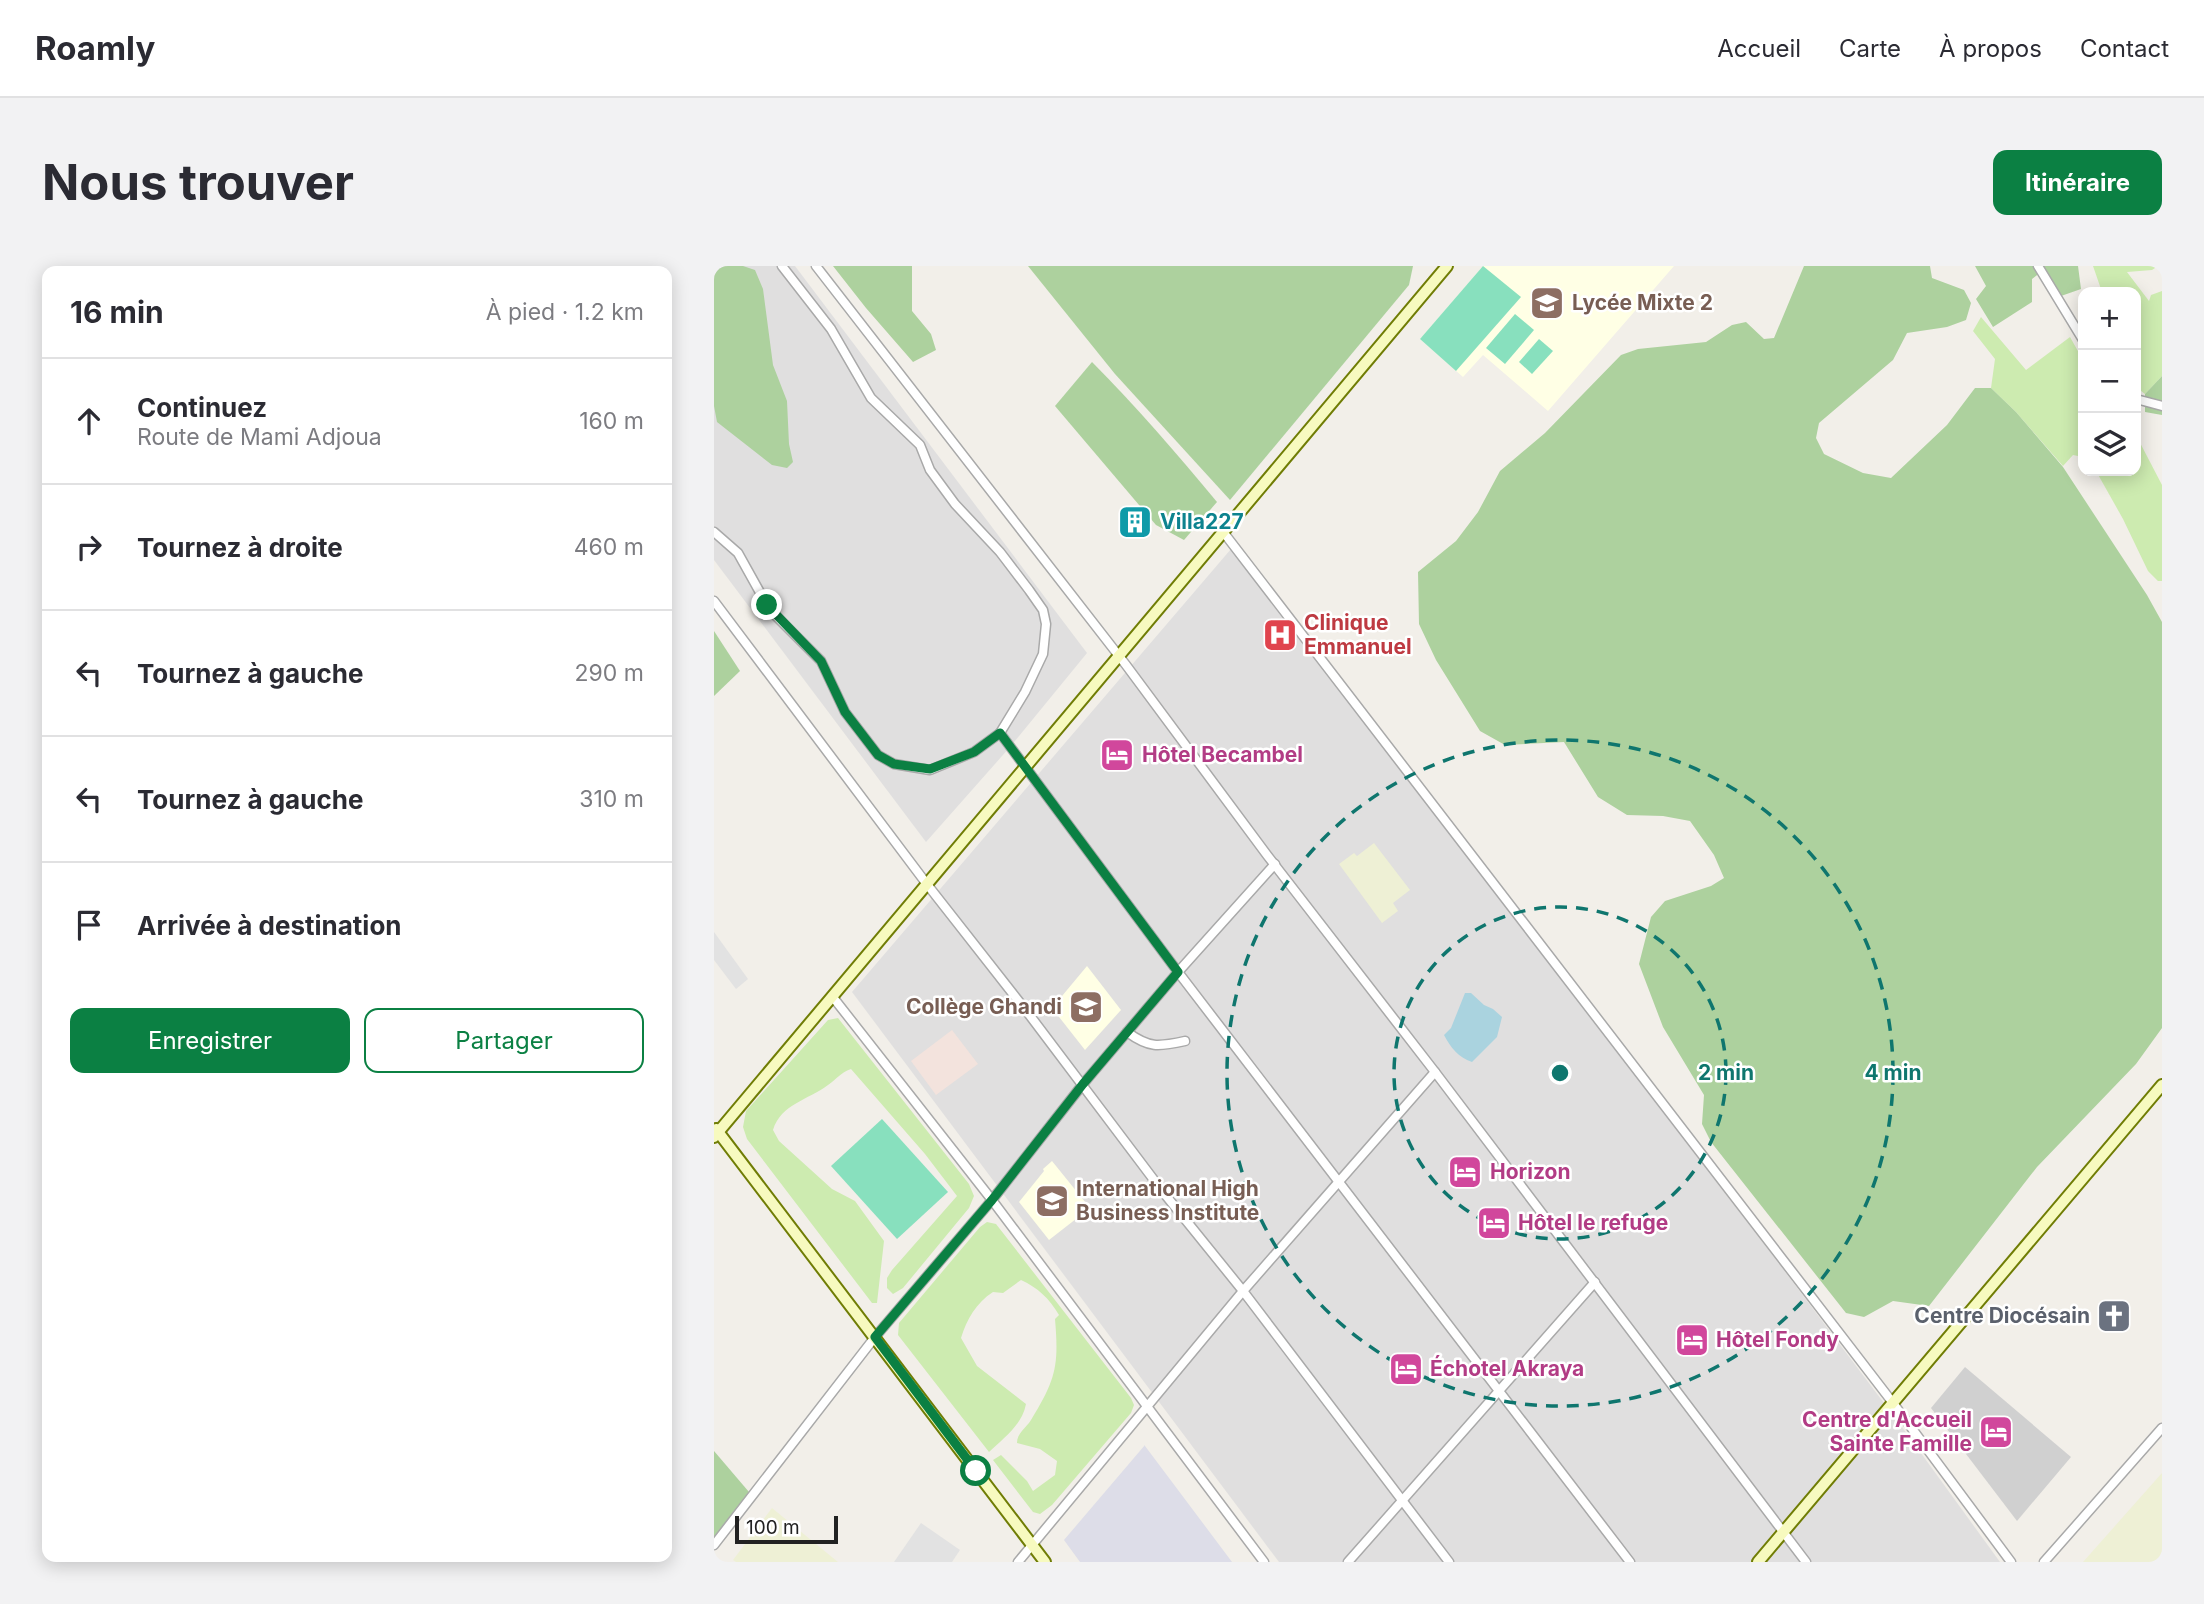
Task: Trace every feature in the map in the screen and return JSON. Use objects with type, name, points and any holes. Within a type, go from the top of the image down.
[{"type":"street","points":[[714,532],[738,553],[775,615],[821,661],[845,712],[878,755],[894,764],[906,768],[930,769],[974,752],[1000,733],[1025,692],[1043,654],[1046,624],[1043,610],[1000,552],[955,504],[930,470],[920,445],[871,398],[831,329],[782,266]]},
{"type":"street","points":[[816,266],[1119,657],[1806,1562]]},
{"type":"street","points":[[1045,1562],[875,1337],[715,1132],[1447,266]]},
{"type":"street","points":[[2038,266],[2078,332]]},
{"type":"street","points":[[2141,400],[2162,406]]},
{"type":"street","points":[[1224,533],[1893,1403],[2011,1562]]},
{"type":"street","points":[[714,601],[926,883],[1083,1084],[1163,1192],[1243,1291],[1449,1562]]},
{"type":"street","points":[[1000,733],[1178,972],[1630,1562]]},
{"type":"street","points":[[714,1545],[875,1337],[992,1200],[1083,1084],[1275,864]]},
{"type":"street","points":[[832,996],[992,1200],[1264,1562]]},
{"type":"street","points":[[1127,1032],[1146,1045],[1163,1046],[1185,1041]]},
{"type":"street","points":[[1018,1562],[1243,1291],[1435,1072]]},
{"type":"street","points":[[1758,1562],[2162,1085]]},
{"type":"street","points":[[1348,1562],[1595,1282]]},
{"type":"street","points":[[2044,1562],[2162,1428]]},
{"type":"shaded area","points":[[714,266],[795,266],[1087,653],[1010,747],[926,842],[714,560]]},
{"type":"shaded area","name":"Lycée Mixte 2","points":[[1483,266],[1674,266],[1548,411],[1483,355],[1463,377],[1420,339]]},
{"type":"shaded area","points":[[1231,549],[1777,1261],[2000,1562],[1279,1562],[852,992]]},
{"type":"shaded area","points":[[1374,843],[1410,890],[1393,903],[1398,911],[1382,923],[1339,864],[1354,853],[1357,856]]},
{"type":"shaded area","points":[[714,932],[748,979],[736,989],[714,960]]},
{"type":"shaded area","name":"Collège Ghandi","points":[[1087,966],[1121,1010],[1085,1050],[1052,1008]]},
{"type":"shaded area","points":[[952,1030],[978,1064],[936,1095],[911,1061]]},
{"type":"shaded area","name":"International High Business Institute","points":[[1052,1161],[1090,1208],[1049,1240],[1019,1202]]},
{"type":"shaded area","name":"Centre d'Accueil Sainte Famille","points":[[1965,1367],[2071,1457],[2017,1521],[1931,1408]]},
{"type":"shaded area","points":[[1145,1445],[1232,1562],[1080,1562],[1064,1540]]},
{"type":"shaded area","points":[[2162,1473],[2162,1562],[2083,1562]]},
{"type":"shaded area","points":[[772,1508],[838,1562],[733,1560]]},
{"type":"shaded area","points":[[921,1523],[960,1550],[952,1562],[894,1562]]},
{"type":"green space","points":[[714,266],[743,266],[755,270],[763,289],[773,365],[787,401],[789,444],[793,462],[787,468],[772,465],[717,422],[714,406]]},
{"type":"green space","points":[[833,266],[912,266],[912,311],[931,334],[936,350],[913,362]]},
{"type":"green space","points":[[1028,266],[1413,266],[1409,285],[1230,500],[1115,374]]},
{"type":"green space","points":[[1483,266],[1521,297],[1456,371],[1420,339]]},
{"type":"green space","points":[[1804,266],[1930,266],[1932,278],[1964,290],[1971,303],[1966,320],[1947,327],[1907,333],[1893,360],[1819,423],[1816,438],[1824,454],[1863,473],[1891,478],[1947,425],[1975,388],[1991,388],[2016,412],[2063,467],[2162,622],[2162,1028],[2136,1064],[2037,1167],[1929,1306],[1893,1301],[1864,1317],[1846,1313],[1711,1142],[1702,1124],[1704,1095],[1663,1027],[1639,964],[1651,917],[1665,901],[1711,886],[1724,878],[1714,855],[1690,821],[1663,816],[1627,815],[1598,797],[1564,742],[1505,745],[1480,731],[1436,660],[1419,624],[1418,572],[1456,541],[1478,512],[1500,471],[1545,433],[1621,355],[1638,349],[1706,342],[1732,325],[1746,322],[1764,339],[1774,338]]},
{"type":"green space","points":[[1975,266],[2078,266],[2081,287],[2061,296],[2041,272],[2032,279],[2032,302],[1993,327],[1976,299],[1986,286]]},
{"type":"green space","points":[[2093,266],[2158,266],[2152,270],[2127,272],[2138,287],[2100,287]]},
{"type":"green space","points":[[2141,290],[2149,301],[2151,295],[2162,291],[2162,376],[2145,394],[2141,391]]},
{"type":"green space","points":[[1515,314],[1534,330],[1505,364],[1486,348]]},
{"type":"green space","points":[[1981,317],[2026,370],[2070,337],[2078,351],[2078,456],[2073,455],[2063,466],[1991,388],[1995,359],[1973,331]]},
{"type":"green space","points":[[1539,339],[1553,351],[1532,374],[1519,362]]},
{"type":"green space","points":[[1092,362],[1156,430],[1217,502],[1184,540],[1156,525],[1055,406]]},
{"type":"green space","points":[[2162,376],[2162,415],[2145,412],[2145,394]]},
{"type":"green space","points":[[2141,445],[2162,485],[2162,581],[2158,581],[2148,571],[2099,476],[2141,476]]},
{"type":"green space","points":[[714,631],[740,671],[714,696]]},
{"type":"green space","points":[[838,1018],[969,1184],[974,1196],[969,1208],[903,1288],[893,1294],[887,1288],[887,1278],[892,1270],[957,1196],[925,1154],[851,1069],[782,1114],[773,1130],[779,1141],[832,1189],[855,1201],[884,1241],[877,1303],[872,1303],[747,1139],[743,1127],[746,1111],[828,1020]]},
{"type":"green space","points":[[882,1119],[948,1192],[897,1239],[831,1166]]},
{"type":"green space","points":[[987,1222],[996,1224],[1134,1405],[1131,1413],[1052,1505],[1040,1514],[1033,1512],[993,1460],[1001,1455],[1027,1481],[1033,1491],[1055,1475],[1057,1461],[1040,1449],[1017,1443],[1020,1433],[1046,1394],[1054,1372],[1055,1319],[1059,1315],[1051,1303],[1038,1290],[1021,1280],[1003,1293],[993,1292],[987,1296],[966,1324],[961,1338],[977,1366],[1026,1404],[1016,1425],[989,1452],[898,1335],[899,1323]]},
{"type":"green space","points":[[714,1451],[749,1492],[714,1537]]},
{"type":"water","points":[[1465,993],[1471,993],[1502,1017],[1497,1037],[1472,1062],[1455,1052],[1444,1035],[1451,1028]]},
{"type":"place","name":"Lycée Mixte 2","points":[[1547,303]]},
{"type":"place","name":"Villa227","points":[[1135,522]]},
{"type":"place","name":"Clinique Emmanuel","points":[[1280,635]]},
{"type":"place","name":"Hôtel Becambel","points":[[1117,755]]},
{"type":"place","name":"Collège Ghandi","points":[[1086,1007]]},
{"type":"place","name":"Horizon","points":[[1465,1172]]},
{"type":"place","name":"International High Business Institute","points":[[1052,1201]]},
{"type":"place","name":"Hôtel le refuge","points":[[1494,1223]]},
{"type":"place","name":"Centre Diocésain","points":[[2114,1316]]},
{"type":"place","name":"Hôtel Fondy","points":[[1692,1340]]},
{"type":"place","name":"Échotel Akraya","points":[[1406,1369]]},
{"type":"place","name":"Centre d'Accueil Sainte Famille","points":[[1996,1432]]},
{"type":"route","points":[[767,605],[821,661],[845,712],[878,755],[894,764],[906,768],[930,769],[951,763],[974,752],[1000,733],[1178,972],[1083,1084],[992,1200],[875,1337],[976,1471]]}]
